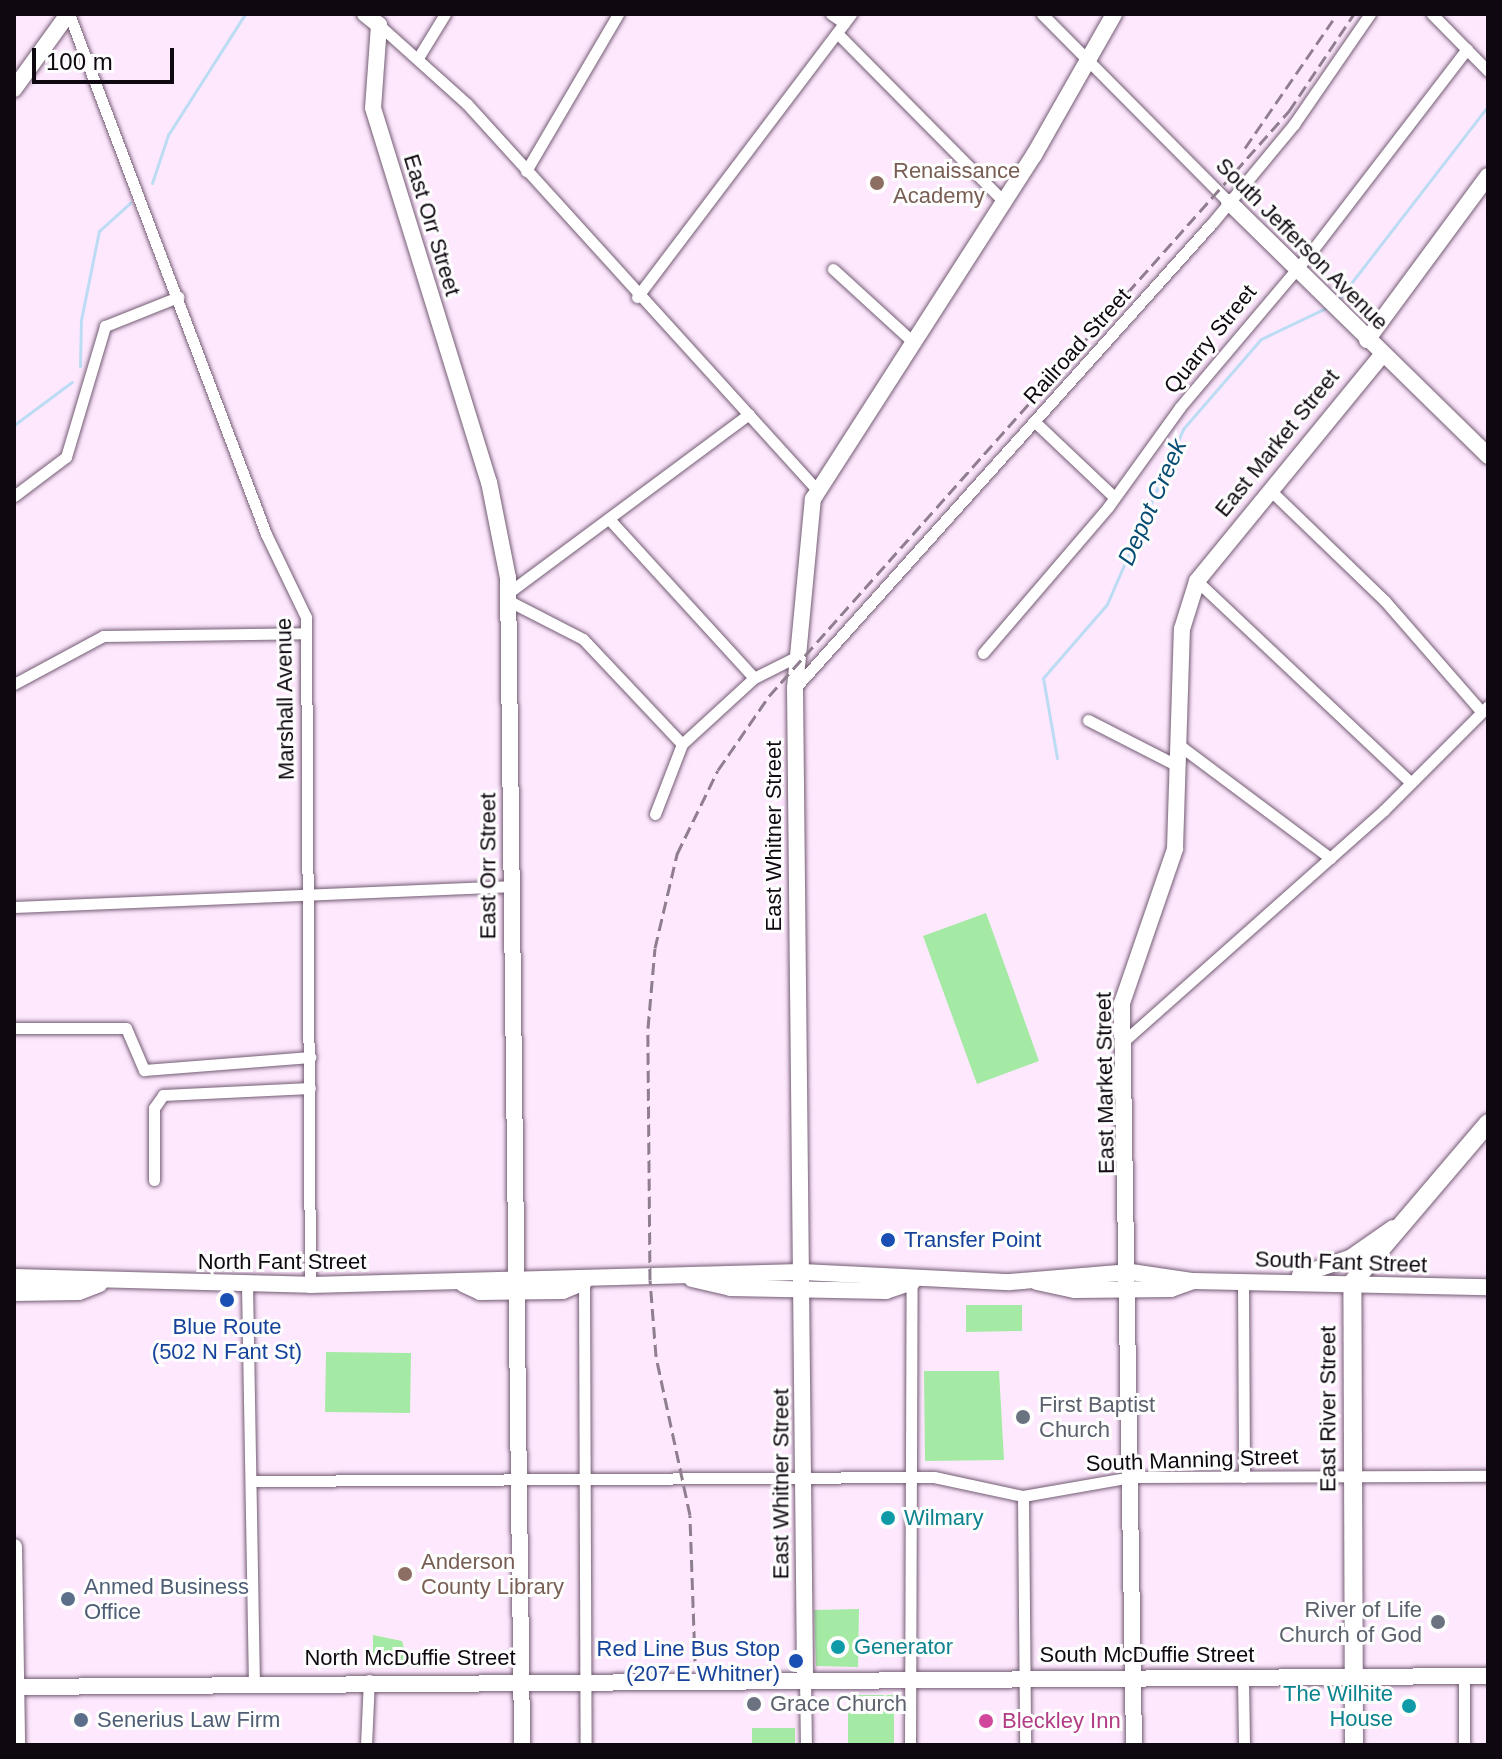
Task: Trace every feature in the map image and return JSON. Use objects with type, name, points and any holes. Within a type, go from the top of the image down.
[{"type":"main road","points":[[1352,1283],[1488,1123]]},
{"type":"main road","name":"East River Street","points":[[1352,1283],[1354,1745]]},
{"type":"street","points":[[14,89],[68,14]]},
{"type":"street","name":"Marshall Avenue","points":[[68,14],[266,534],[298,591],[306,633],[310,1285]]},
{"type":"street","points":[[365,14],[418,58],[526,171],[637,297],[818,491]]},
{"type":"street","points":[[418,58],[445,14]]},
{"type":"street","points":[[526,171],[618,14]]},
{"type":"street","points":[[831,14],[844,23],[1005,203]]},
{"type":"street","name":"South Jefferson Avenue","points":[[1042,14],[1294,270],[1488,456]]},
{"type":"street","name":"East Whitner Street","points":[[806,1745],[795,688],[796,657],[818,491],[1005,203],[1114,14]]},
{"type":"street","name":"Railroad Street","points":[[795,688],[1036,423],[1229,202],[1370,14]]},
{"type":"street","points":[[1432,14],[1488,71]]},
{"type":"street","points":[[637,297],[844,23]]},
{"type":"street","name":"East Orr Street","points":[[379,25],[373,108],[489,482],[509,597],[513,1284],[522,1745]]},
{"type":"street","name":"Quarry Street","points":[[983,653],[1114,497],[1467,49]]},
{"type":"street","points":[[1367,340],[1488,176]]},
{"type":"street","points":[[833,269],[914,343]]},
{"type":"street","points":[[14,496],[66,457],[105,326],[178,297]]},
{"type":"street","name":"East Market Street","points":[[1134,1745],[1131,1272],[1124,1041],[1126,975],[1175,849],[1182,629],[1197,581],[1269,489],[1382,355]]},
{"type":"street","points":[[682,744],[583,639],[509,597],[749,414]]},
{"type":"street","points":[[1036,423],[1114,497]]},
{"type":"street","points":[[1124,1041],[1330,858],[1485,709],[1385,601],[1269,489]]},
{"type":"street","points":[[609,519],[754,678]]},
{"type":"street","points":[[1197,581],[1411,783]]},
{"type":"street","points":[[14,684],[103,636],[306,633]]},
{"type":"street","points":[[655,814],[682,744],[754,678],[796,657]]},
{"type":"street","points":[[1088,720],[1178,766]]},
{"type":"street","points":[[1179,745],[1330,858]]},
{"type":"street","points":[[14,907],[510,886]]},
{"type":"street","points":[[14,1028],[126,1028],[144,1070],[310,1057]]},
{"type":"street","points":[[154,1180],[154,1108],[163,1095],[310,1088]]},
{"type":"street","points":[[1278,1279],[1336,1265],[1404,1220]]},
{"type":"street","name":"North Fant Street","points":[[14,1277],[76,1276],[100,1284],[513,1284],[692,1279],[802,1272]]},
{"type":"street","name":"South Fant Street","points":[[802,1272],[912,1282],[1035,1281],[1131,1272],[1193,1281]]},
{"type":"street","name":"North Fant Street","points":[[692,1279],[730,1288],[803,1289]]},
{"type":"street","name":"South Fant Street","points":[[1035,1281],[1131,1290],[1193,1281],[1278,1279],[1488,1287]]},
{"type":"street","points":[[1243,1280],[1244,1477]]},
{"type":"street","points":[[584,1282],[586,1745]]},
{"type":"street","points":[[910,1745],[914,1676],[912,1282]]},
{"type":"street","name":"South Fant Street","points":[[803,1289],[886,1291],[912,1282]]},
{"type":"street","name":"North Fant Street","points":[[14,1293],[79,1292],[100,1284]]},
{"type":"street","points":[[247,1285],[254,1680]]},
{"type":"street","name":"South Manning Street","points":[[251,1481],[913,1477],[1023,1496],[1132,1477],[1488,1476]]},
{"type":"street","points":[[1023,1496],[1025,1745]]},
{"type":"street","points":[[14,1547],[17,1745]]},
{"type":"street","name":"South McDuffie Street","points":[[805,1676],[1243,1679],[1488,1676]]},
{"type":"street","name":"North McDuffie Street","points":[[15,1687],[254,1680],[805,1676]]},
{"type":"street","points":[[1464,1676],[1464,1745]]},
{"type":"street","points":[[1243,1679],[1244,1745]]},
{"type":"street","points":[[366,1745],[369,1680]]},
{"type":"green space","points":[[986,913],[1039,1061],[977,1084],[923,936]]},
{"type":"green space","points":[[966,1305],[1022,1305],[1022,1331],[966,1332]]},
{"type":"green space","points":[[326,1352],[411,1353],[410,1413],[325,1412]]},
{"type":"green space","points":[[924,1371],[999,1371],[1004,1460],[925,1461]]},
{"type":"green space","points":[[859,1609],[858,1667],[816,1666],[814,1610]]},
{"type":"green space","points":[[373,1635],[402,1641],[409,1667],[373,1654]]},
{"type":"green space","points":[[848,1695],[894,1695],[894,1745],[848,1745]]},
{"type":"green space","points":[[752,1728],[795,1728],[795,1745],[711,1745],[752,1743]]},
{"type":"waterway","points":[[152,183],[168,135],[245,14]]},
{"type":"waterway","name":"Depot Creek","points":[[1338,300],[1488,106]]},
{"type":"waterway","points":[[80,366],[81,320],[99,231],[130,203]]},
{"type":"waterway","name":"Depot Creek","points":[[1057,758],[1043,678],[1107,604],[1183,429],[1261,339],[1328,307]]},
{"type":"waterway","points":[[14,425],[72,382]]},
{"type":"railway","points":[[695,1661],[690,1515],[656,1356],[650,1280],[648,1028],[655,948],[677,854],[718,770],[769,696],[1289,111],[1354,14]]},
{"type":"railway","points":[[1245,148],[1333,20]]},
{"type":"place","name":"Renaissance Academy","points":[[877,183]]},
{"type":"place","name":"Transfer Point","points":[[888,1240]]},
{"type":"place","name":"Blue Route (502 N Fant St)","points":[[227,1300]]},
{"type":"place","name":"First Baptist Church","points":[[1023,1417]]},
{"type":"place","name":"Wilmary","points":[[888,1518]]},
{"type":"place","name":"Anderson County Library","points":[[405,1574]]},
{"type":"place","name":"Anmed Business Office","points":[[68,1599]]},
{"type":"place","name":"River of Life Church of God","points":[[1438,1622]]},
{"type":"place","name":"Generator","points":[[838,1647]]},
{"type":"place","name":"Red Line Bus Stop (207 E Whitner)","points":[[796,1661]]},
{"type":"place","name":"Grace Church","points":[[754,1704]]},
{"type":"place","name":"The Wilhite House","points":[[1409,1706]]},
{"type":"place","name":"Senerius Law Firm","points":[[81,1720]]},
{"type":"place","name":"Bleckley Inn","points":[[986,1721]]}]
